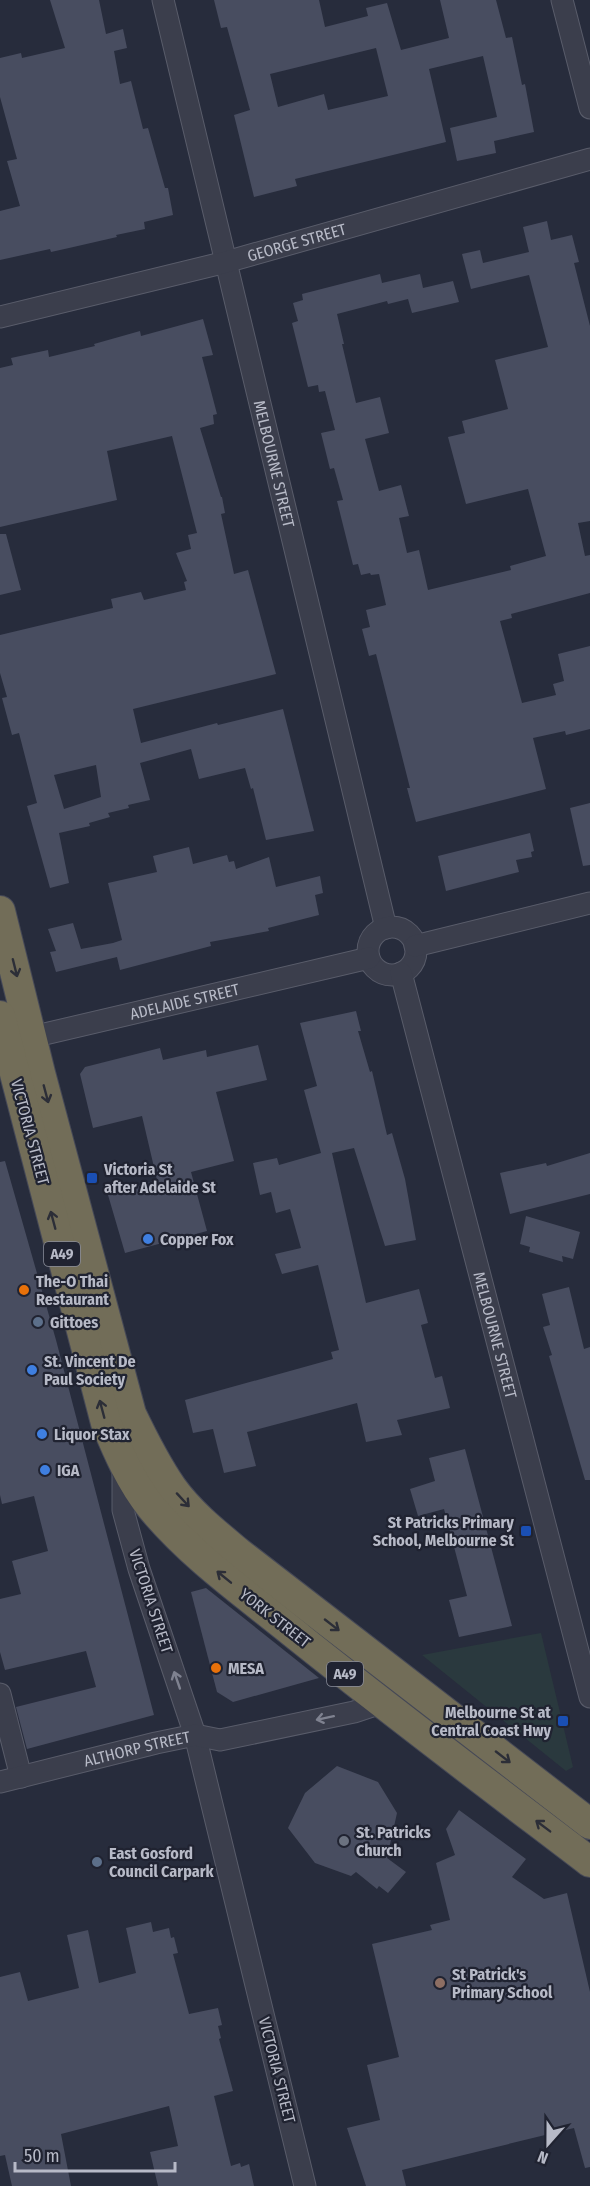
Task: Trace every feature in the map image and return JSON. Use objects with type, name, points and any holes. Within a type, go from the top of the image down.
[{"type":"highway","name":"VICTORIA STREET","points":[[0,911],[10,1035],[106,1423],[136,1458]]},
{"type":"highway","name":"YORK STREET","points":[[136,1458],[150,1506],[220,1575],[381,1703],[590,1862]]},
{"type":"highway","name":"YORK STREET","points":[[136,1458],[173,1490],[208,1527],[589,1818]]},
{"type":"street","name":"MELBOURNE STREET","points":[[163,0],[386,928]]},
{"type":"street","points":[[562,0],[590,108]]},
{"type":"street","name":"GEORGE STREET","points":[[0,316],[226,262],[590,159]]},
{"type":"street","points":[[415,946],[590,903]]},
{"type":"street","points":[[386,928],[401,929],[412,938],[415,946],[416,952],[412,965],[401,973],[386,974],[373,965],[369,958],[368,950],[374,936],[386,928]]},
{"type":"street","name":"ADELAIDE STREET","points":[[10,1035],[369,958]]},
{"type":"street","name":"MELBOURNE STREET","points":[[401,973],[582,1632],[590,1697]]},
{"type":"street","name":"VICTORIA STREET","points":[[136,1458],[123,1510],[139,1569],[195,1736],[305,2186]]},
{"type":"street","points":[[0,1694],[21,1777]]},
{"type":"street","name":"ALTHORP STREET","points":[[0,1782],[156,1743],[195,1736],[220,1740],[354,1712],[381,1703]]},
{"type":"shaded area","points":[[541,1633],[573,1767],[566,1771],[422,1655]]},
{"type":"building","points":[[50,0],[99,0],[106,34],[123,29],[127,48],[114,51],[120,84],[131,81],[143,129],[148,128],[165,188],[168,188],[173,215],[144,222],[145,229],[116,235],[117,237],[51,252],[50,249],[0,260],[0,211],[20,206],[7,161],[17,159],[0,97],[0,58],[21,53],[22,58],[65,48]]},
{"type":"building","points":[[214,0],[319,0],[325,27],[368,16],[366,8],[387,3],[401,50],[449,38],[440,0],[496,0],[506,38],[512,37],[522,85],[525,84],[534,132],[494,141],[496,153],[457,161],[450,128],[497,117],[483,56],[429,69],[446,142],[295,179],[297,186],[254,197],[234,115],[250,110],[227,27],[221,28]],"holes":[[[376,48],[388,96],[328,110],[324,94],[278,107],[270,74]]]},
{"type":"building","points":[[547,221],[551,240],[572,235],[579,262],[574,263],[590,326],[590,521],[578,523],[585,556],[590,555],[590,593],[511,614],[512,618],[500,621],[522,703],[556,695],[553,684],[564,681],[558,654],[590,646],[590,729],[566,735],[565,731],[533,738],[546,789],[416,822],[407,788],[410,788],[376,654],[369,656],[362,629],[370,627],[366,610],[386,605],[379,574],[361,575],[358,564],[353,565],[337,501],[343,500],[334,468],[330,469],[321,433],[335,430],[325,391],[319,392],[318,385],[308,387],[292,323],[298,321],[293,303],[303,300],[302,294],[380,274],[382,283],[420,274],[423,288],[453,281],[459,302],[412,313],[408,299],[388,304],[387,301],[337,314],[344,344],[342,344],[356,403],[380,397],[389,433],[365,439],[379,491],[401,485],[409,516],[399,518],[407,553],[419,550],[428,590],[511,570],[510,566],[546,556],[528,489],[466,504],[448,437],[465,433],[462,421],[508,409],[495,360],[548,347],[529,275],[471,289],[462,254],[480,250],[483,263],[529,252],[523,227]]},
{"type":"building","points":[[203,319],[213,355],[202,357],[217,414],[213,415],[214,424],[200,428],[222,497],[225,513],[221,514],[234,574],[248,570],[276,674],[133,709],[141,743],[283,709],[314,831],[266,840],[253,788],[251,789],[245,768],[199,779],[191,749],[140,763],[150,800],[108,813],[110,817],[89,823],[90,826],[59,833],[69,883],[50,888],[27,806],[37,803],[19,733],[12,735],[2,698],[7,697],[0,673],[0,635],[113,608],[111,599],[141,592],[144,600],[186,590],[184,582],[187,581],[176,553],[191,549],[188,535],[197,533],[172,436],[107,451],[117,500],[0,527],[0,368],[13,365],[11,358],[48,350],[49,357],[95,346],[94,344],[140,331],[141,336]],"holes":[[[96,765],[101,797],[64,809],[54,775]]]},
{"type":"building","points":[[0,534],[6,534],[21,590],[0,595]]},
{"type":"building","points":[[590,803],[590,865],[583,866],[570,808]]},
{"type":"building","points":[[530,833],[534,851],[531,852],[532,857],[516,860],[519,872],[446,891],[438,856]]},
{"type":"building","points":[[189,847],[193,864],[227,855],[229,862],[234,861],[236,869],[269,857],[276,887],[320,876],[323,893],[315,895],[319,915],[268,928],[269,931],[210,942],[211,946],[120,970],[117,957],[56,972],[50,952],[56,951],[48,929],[73,923],[81,949],[122,940],[108,883],[157,872],[153,856]]},
{"type":"building","points":[[356,1011],[361,1031],[358,1031],[370,1072],[372,1071],[387,1135],[392,1133],[405,1179],[416,1240],[385,1246],[354,1148],[332,1153],[366,1303],[419,1289],[428,1323],[421,1325],[435,1378],[442,1376],[450,1408],[397,1420],[402,1435],[366,1442],[357,1403],[247,1432],[256,1466],[224,1473],[213,1429],[193,1433],[185,1400],[333,1359],[331,1352],[339,1350],[318,1265],[282,1274],[275,1254],[301,1248],[290,1209],[276,1213],[271,1192],[260,1195],[253,1163],[277,1158],[279,1165],[321,1153],[304,1090],[317,1086],[300,1023]]},
{"type":"building","points":[[258,1045],[267,1080],[216,1092],[234,1161],[191,1172],[207,1231],[125,1253],[108,1195],[157,1180],[142,1116],[93,1128],[80,1074],[85,1067],[160,1048],[163,1060],[206,1050],[207,1057]]},
{"type":"building","points":[[590,1153],[590,1194],[510,1214],[500,1173],[546,1163],[547,1166]]},
{"type":"building","points":[[5,1161],[56,1340],[154,1715],[27,1749],[16,1707],[96,1687],[86,1651],[5,1670],[0,1652],[0,1599],[21,1594],[12,1561],[48,1551],[34,1496],[2,1504],[0,1495],[0,1162]]},
{"type":"building","points":[[526,1216],[580,1232],[573,1259],[562,1256],[563,1262],[529,1252],[530,1247],[520,1244]]},
{"type":"building","points":[[569,1287],[584,1349],[590,1347],[590,1480],[585,1480],[549,1356],[552,1355],[543,1327],[550,1325],[542,1294]]},
{"type":"building","points":[[465,1449],[512,1626],[459,1637],[449,1600],[467,1596],[444,1509],[418,1516],[410,1489],[435,1481],[429,1458]]},
{"type":"building","points":[[206,1588],[319,1678],[233,1702],[217,1692],[191,1592]]},
{"type":"building","name":"St. Patricks Church","points":[[337,1766],[378,1782],[397,1813],[387,1858],[406,1872],[388,1893],[379,1886],[377,1889],[356,1872],[351,1876],[315,1863],[288,1828],[305,1793]]},
{"type":"building","name":"St Patrick's Primary School","points":[[459,1810],[526,1859],[512,1877],[544,1899],[567,1893],[590,1992],[590,2167],[585,2168],[574,2128],[402,2170],[406,2186],[366,2186],[347,2128],[380,2120],[367,2065],[399,2057],[372,1944],[432,1930],[430,1925],[450,1920],[436,1863],[455,1855],[446,1829]]},
{"type":"building","points":[[151,1922],[153,1932],[169,1928],[171,1938],[174,1937],[178,1953],[173,1954],[189,2014],[218,2008],[222,2025],[218,2026],[221,2038],[219,2039],[233,2091],[214,2096],[231,2166],[240,2163],[241,2167],[249,2164],[254,2186],[158,2186],[150,2152],[178,2146],[169,2106],[61,2134],[71,2186],[12,2186],[5,2155],[0,2156],[0,1977],[20,1972],[28,2001],[79,1988],[67,1935],[88,1930],[99,1983],[136,1973],[126,1928]]},
{"type":"place","name":"Victoria St after Adelaide St","points":[[92,1178]]},
{"type":"place","name":"Copper Fox","points":[[148,1239]]},
{"type":"place","name":"The-O Thai Restaurant","points":[[24,1290]]},
{"type":"place","name":"Gittoes","points":[[38,1322]]},
{"type":"place","name":"St. Vincent De Paul Society","points":[[32,1370]]},
{"type":"place","name":"Liquor Stax","points":[[42,1434]]},
{"type":"place","name":"IGA","points":[[45,1470]]},
{"type":"place","name":"St Patricks Primary School, Melbourne St","points":[[526,1531]]},
{"type":"place","name":"MESA","points":[[216,1668]]},
{"type":"place","name":"Melbourne St at Central Coast Hwy","points":[[563,1721]]},
{"type":"place","name":"St. Patricks Church","points":[[344,1841]]},
{"type":"place","name":"East Gosford Council Carpark","points":[[97,1862]]},
{"type":"place","name":"St Patrick's Primary School","points":[[440,1983]]}]
